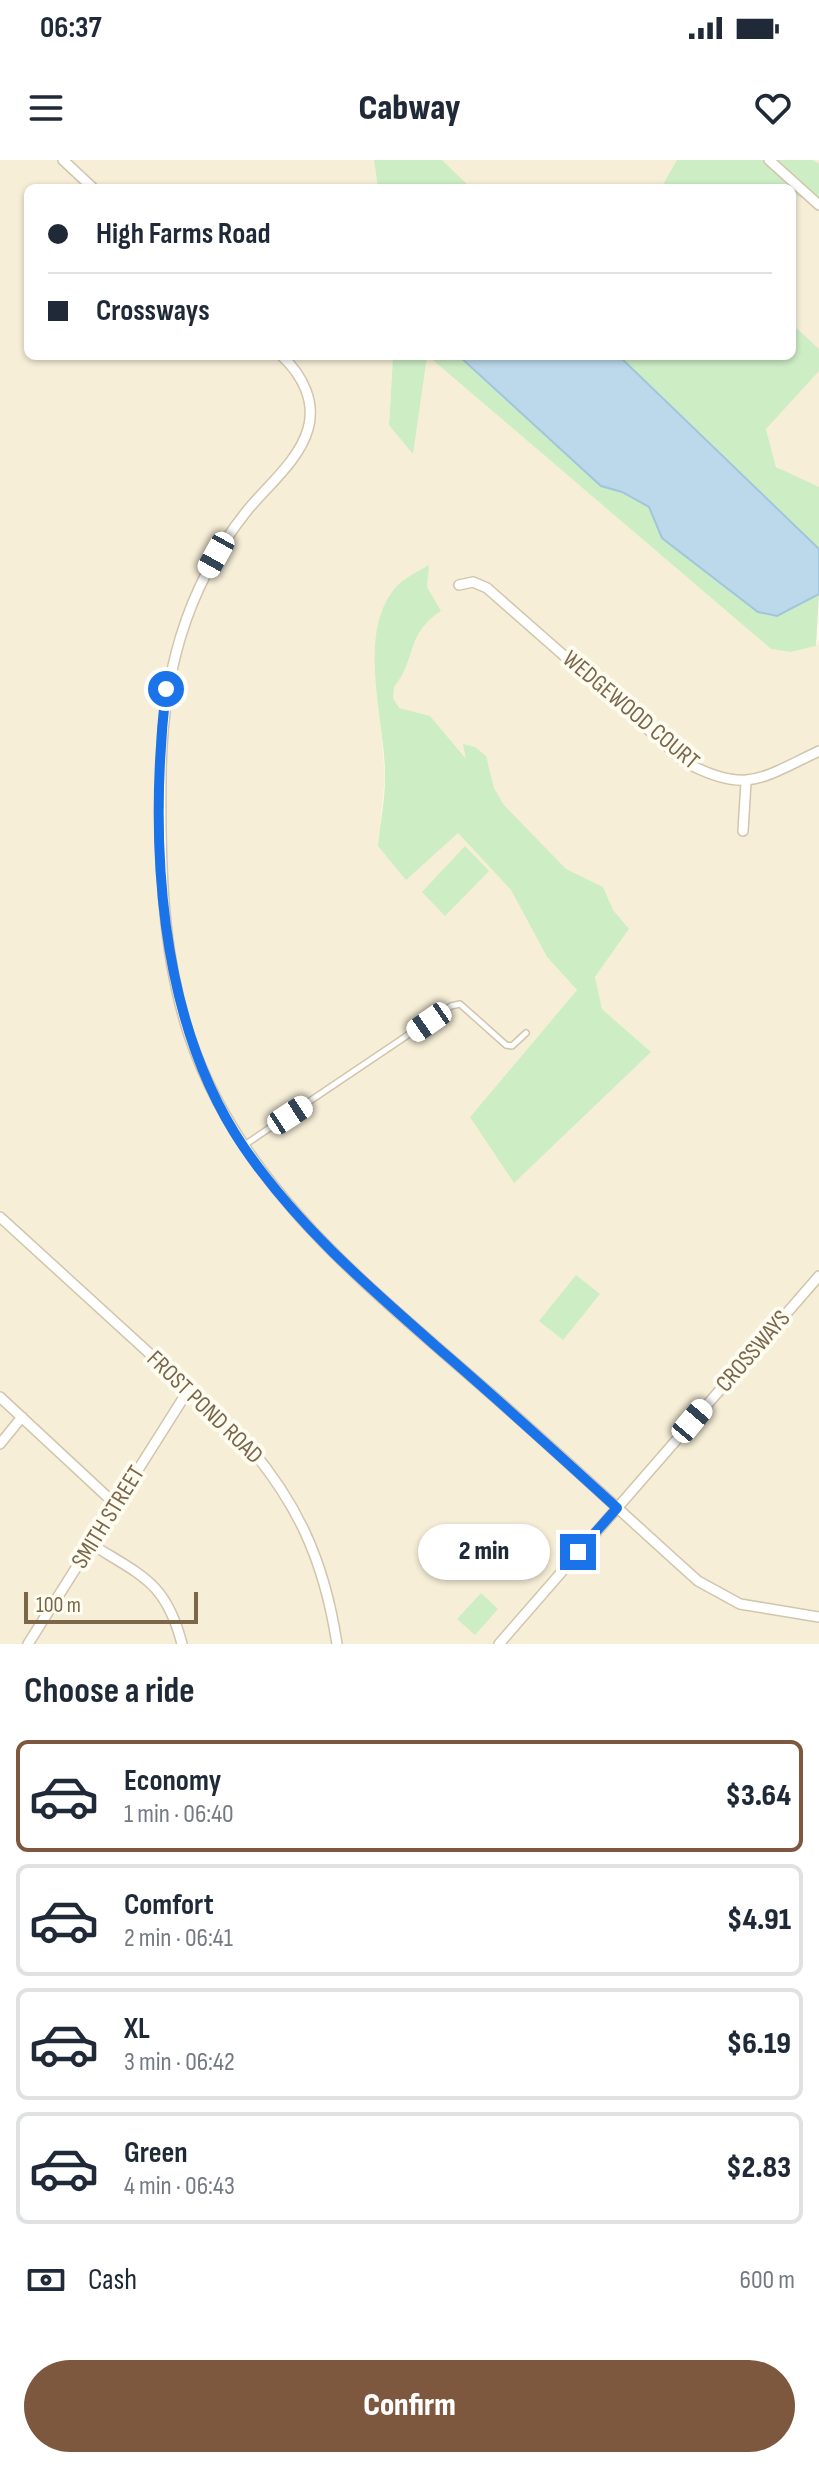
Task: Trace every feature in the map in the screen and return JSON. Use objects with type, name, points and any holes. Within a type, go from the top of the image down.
[{"type":"street","points":[[63,160],[89,184]]},
{"type":"street","points":[[769,160],[796,184]]},
{"type":"street","points":[[796,184],[819,205]]},
{"type":"street","points":[[286,360],[300,376],[308,395],[310,419],[307,433],[299,450],[245,513],[201,582],[174,652],[164,706],[162,862],[174,974],[190,1039],[208,1082],[243,1146],[327,1248],[712,1592],[761,1609],[819,1617]]},
{"type":"street","name":"WEDGEWOOD COURT","points":[[459,585],[473,582],[487,588],[685,762],[708,774],[746,782]]},
{"type":"street","points":[[743,831],[746,782],[774,774],[819,751]]},
{"type":"street","name":"FROST POND ROAD","points":[[0,1217],[258,1456],[300,1518],[318,1561],[337,1644]]},
{"type":"street","name":"CROSSWAYS","points":[[499,1644],[819,1276]]},
{"type":"street","name":"SMITH STREET","points":[[28,1644],[189,1389]]},
{"type":"street","points":[[0,1397],[115,1504]]},
{"type":"street","points":[[0,1444],[22,1417]]},
{"type":"street","points":[[91,1544],[159,1590],[176,1621],[182,1644]]},
{"type":"lane","points":[[243,1146],[451,1006],[460,1004],[506,1045],[512,1046],[526,1033]]},
{"type":"shaded area","points":[[0,160],[374,160],[377,184],[24,184],[24,360],[393,360],[389,425],[426,360],[433,360],[771,649],[792,652],[816,646],[819,640],[819,1644],[0,1644]],"holes":[[[379,705],[629,929],[595,977],[602,1009],[651,1052],[470,1117],[577,990],[547,957],[511,890],[458,833],[378,846],[385,777]]]},
{"type":"shaded area","points":[[442,160],[819,160],[819,350],[796,339],[796,184],[467,184]]},
{"type":"shaded area","points":[[819,367],[819,500],[776,466],[766,429]]},
{"type":"green space","points":[[374,160],[442,160],[467,184],[377,184]]},
{"type":"green space","points":[[677,160],[813,160],[819,164],[819,205],[796,196],[796,184],[663,184]]},
{"type":"green space","points":[[796,328],[819,349],[819,371],[766,429],[776,467],[819,487],[819,549],[623,360],[796,360]]},
{"type":"green space","points":[[393,360],[426,360],[413,454],[389,425]]},
{"type":"green space","points":[[433,360],[463,360],[601,486],[622,492],[649,507],[662,539],[777,616],[819,594],[816,646],[791,652],[771,649]]},
{"type":"green space","points":[[429,565],[427,587],[441,611],[416,638],[406,667],[394,687],[393,698],[399,708],[430,716],[466,759],[463,744],[475,747],[486,756],[494,788],[503,804],[566,869],[603,887],[613,910],[629,929],[595,977],[602,1009],[651,1052],[514,1183],[470,1117],[577,990],[547,957],[511,890],[458,833],[406,880],[378,846],[385,778],[375,678],[378,627],[385,604],[398,585]]},
{"type":"green space","points":[[465,846],[489,871],[445,916],[422,892]]},
{"type":"green space","points":[[576,1275],[600,1294],[563,1340],[539,1321]]},
{"type":"green space","points":[[481,1593],[498,1609],[475,1635],[457,1619]]},
{"type":"water","points":[[463,360],[623,360],[819,549],[819,594],[777,616],[758,612],[662,538],[649,507],[622,492],[601,486]]},
{"type":"route","points":[[166,689],[161,775],[165,919],[181,1009],[208,1082],[243,1146],[327,1248],[617,1508],[578,1552]]}]
